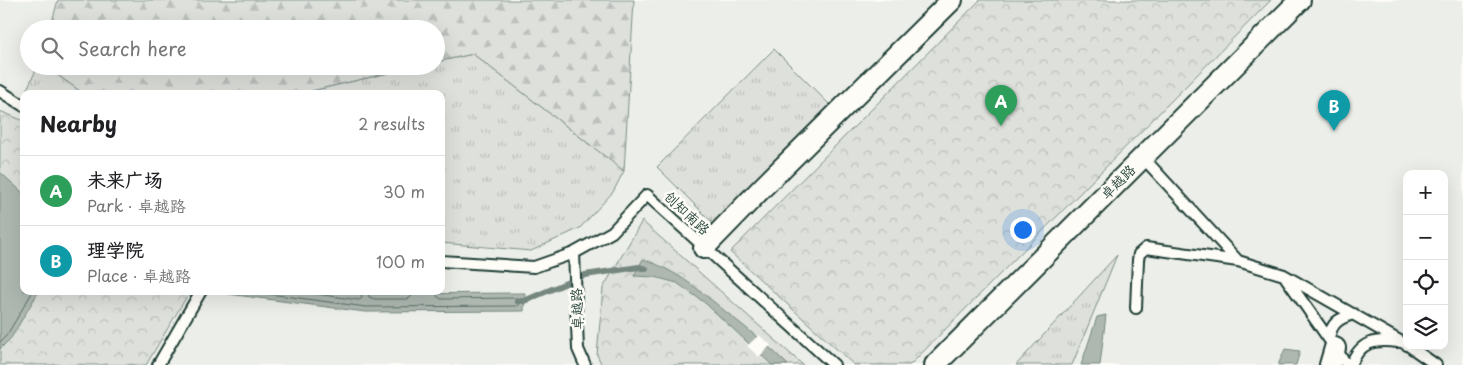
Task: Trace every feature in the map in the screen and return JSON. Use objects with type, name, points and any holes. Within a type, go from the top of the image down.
[{"type":"street","points":[[704,248],[952,0]]},
{"type":"street","name":"卓越路","points":[[935,365],[1300,0]]},
{"type":"lane","points":[[0,91],[20,104]]},
{"type":"lane","points":[[1149,164],[1238,261]]},
{"type":"lane","name":"创知南路","points":[[445,261],[534,267],[574,253],[612,232],[647,195],[834,365]]},
{"type":"lane","points":[[1136,308],[1138,260],[1139,254],[1146,248],[1238,261],[1284,275],[1403,343]]},
{"type":"lane","name":"卓越路","points":[[574,253],[578,349],[585,365]]},
{"type":"lane","points":[[1284,275],[1331,351],[1346,365]]},
{"type":"lane","points":[[158,365],[198,295]]},
{"type":"lane","points":[[1331,351],[1331,329],[1338,319],[1354,314]]},
{"type":"lane","points":[[1351,365],[1358,352],[1372,342],[1384,340],[1403,344]]},
{"type":"lane","points":[[1414,350],[1436,365]]},
{"type":"shaded area","points":[[0,0],[1463,0],[1463,365],[0,365]]},
{"type":"green space","points":[[58,0],[634,0],[624,171],[473,54],[445,60],[445,20],[52,20]]},
{"type":"green space","points":[[980,0],[1271,0],[910,365],[854,365],[730,252]]},
{"type":"green space","points":[[774,49],[830,105],[713,223],[657,167]]},
{"type":"green space","points":[[473,54],[624,171],[613,192],[580,228],[531,251],[445,243],[445,90],[316,90],[380,75],[445,75],[445,60]]},
{"type":"green space","points":[[34,75],[58,75],[78,90],[26,90]]},
{"type":"green space","points":[[58,75],[380,75],[316,90],[78,90]]},
{"type":"green space","points":[[0,111],[20,119],[20,295],[188,295],[146,365],[0,365]]},
{"type":"green space","points":[[642,221],[803,365],[602,365],[597,355],[603,288]]},
{"type":"green space","points":[[1117,255],[1072,365],[1016,365]]},
{"type":"water","points":[[0,172],[20,190],[20,295],[37,295],[11,338],[0,349]]},
{"type":"water","points":[[643,259],[668,270],[689,283],[752,333],[788,365],[772,365],[705,303],[677,283],[655,277],[634,276]]},
{"type":"water","points":[[525,293],[524,311],[365,312],[236,295]]},
{"type":"water","points":[[1106,315],[1100,365],[1081,365],[1097,317]]},
{"type":"water","points":[[1285,349],[1300,351],[1296,365],[1278,365]]},
{"type":"pier","points":[[759,335],[771,345],[759,357],[747,346]]},
{"type":"waterway","points":[[517,301],[524,301],[585,275],[639,267],[646,269]]},
{"type":"place","name":"未来广场","points":[[1001,126]]},
{"type":"place","name":"理学院","points":[[1334,131]]}]
